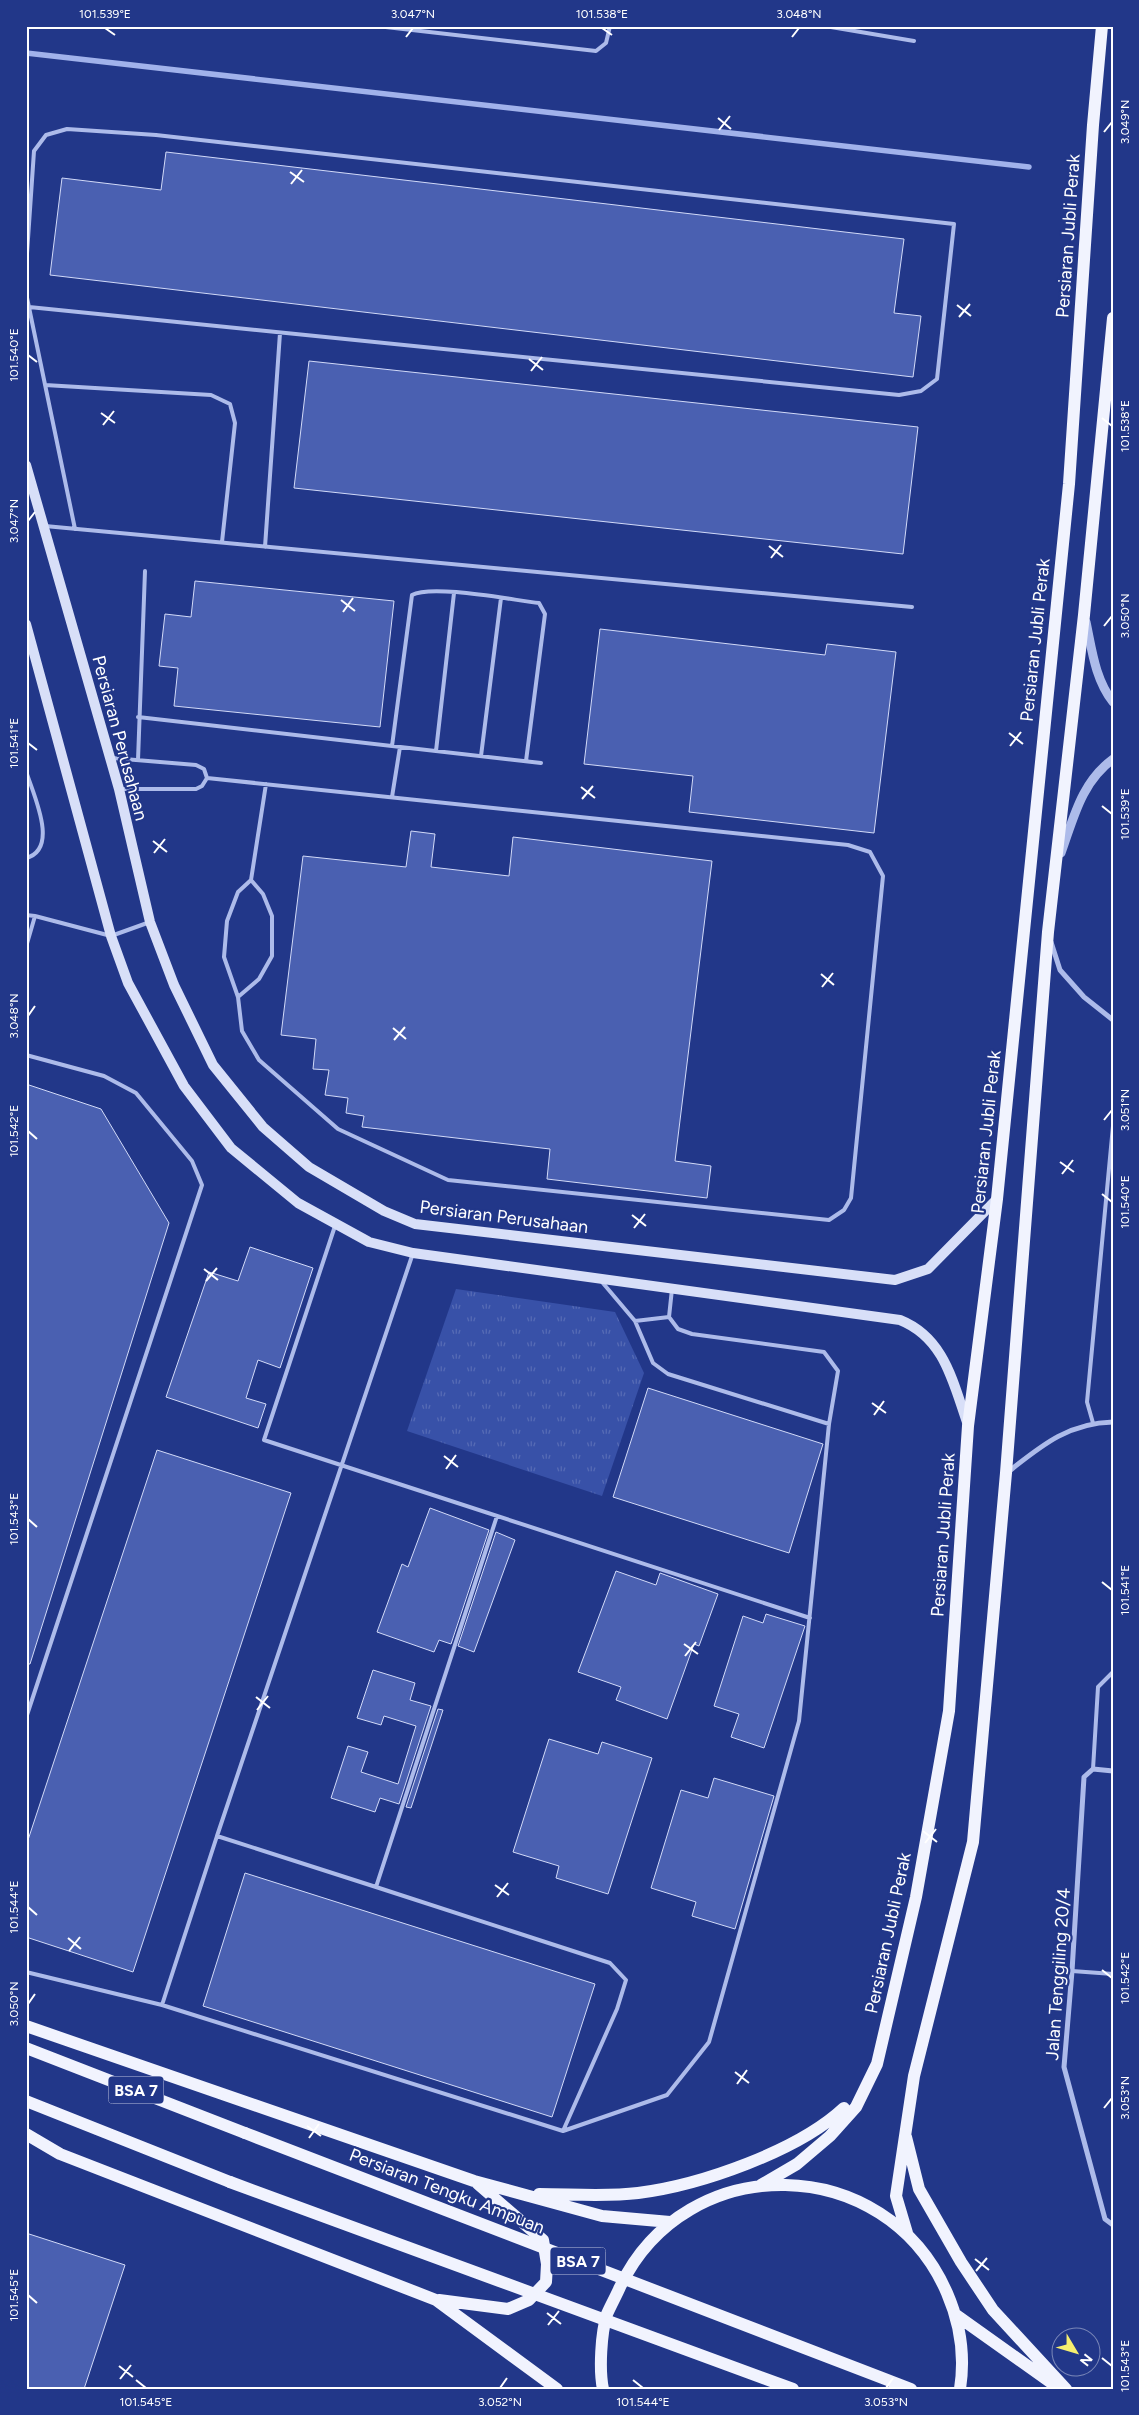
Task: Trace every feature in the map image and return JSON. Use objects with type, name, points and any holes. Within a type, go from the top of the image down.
[{"type":"main road","name":"Persiaran Jubli Perak","points":[[761,2185],[797,2164],[830,2136],[856,2107],[877,2064],[916,1897],[949,1711],[968,1426],[997,1199],[1068,484],[1093,125],[1102,26]]},
{"type":"main road","points":[[907,2233],[896,2196],[914,2076],[973,1842],[1006,1473],[1048,932],[1084,615],[1113,318]]},
{"type":"main road","name":"Persiaran Perusahaan","points":[[26,465],[119,789],[150,922],[174,985],[213,1065],[263,1127],[309,1167],[384,1211],[415,1224],[895,1280],[928,1269],[997,1199]]},
{"type":"main road","points":[[26,624],[111,936],[128,983],[184,1086],[231,1148],[298,1203],[368,1242],[413,1253],[900,1320],[914,1326],[931,1339],[945,1362],[968,1426]]},
{"type":"main road","points":[[26,2026],[474,2181],[602,2216],[670,2222]]},
{"type":"main road","name":"Persiaran Tengku Ampuan","points":[[26,2048],[911,2389]]},
{"type":"main road","points":[[524,2194],[638,2193],[698,2181],[805,2138],[833,2119],[864,2089]]},
{"type":"main road","name":"BSA 7","points":[[26,2102],[230,2182],[793,2389]]},
{"type":"main road","points":[[905,2132],[919,2189],[961,2262],[993,2310],[1066,2389]]},
{"type":"main road","points":[[26,2134],[60,2154],[436,2300],[508,2309],[529,2300],[546,2282],[547,2264],[543,2240],[474,2181]]},
{"type":"main road","points":[[602,2389],[599,2372],[607,2315],[631,2264],[670,2222],[713,2197],[761,2185],[813,2186],[864,2202],[907,2233],[937,2270],[956,2315],[963,2369],[960,2389]]},
{"type":"main road","points":[[436,2300],[557,2389]]},
{"type":"main road","points":[[956,2315],[1059,2389]]},
{"type":"main road","points":[[529,2368],[549,2389]]},
{"type":"street","points":[[1084,615],[1097,672],[1113,702]]},
{"type":"street","points":[[1054,872],[1080,799],[1092,778],[1113,759]]},
{"type":"street","points":[[1048,932],[1060,970],[1084,997],[1113,1020]]},
{"type":"street","points":[[1006,1473],[1050,1439],[1093,1423],[1113,1422]]},
{"type":"street","points":[[1092,1769],[1113,1771]]},
{"type":"street","name":"Jalan Tenggiling 20/4","points":[[1092,1769],[1084,1777],[1064,2067],[1105,2219],[1113,2225]]},
{"type":"lane","points":[[377,26],[596,51],[606,44],[610,26]]},
{"type":"lane","points":[[825,26],[914,41]]},
{"type":"lane","points":[[26,268],[34,151],[46,135],[67,130],[156,136],[954,224],[937,379],[921,391],[899,395],[29,307]]},
{"type":"lane","points":[[26,293],[75,529]]},
{"type":"lane","points":[[265,546],[280,332]]},
{"type":"lane","points":[[45,385],[210,395],[230,404],[235,423],[222,542]]},
{"type":"lane","points":[[45,526],[912,608]]},
{"type":"lane","points":[[138,760],[138,717],[145,571]]},
{"type":"lane","points":[[392,746],[412,595],[419,591],[501,598],[538,603],[545,614],[526,761]]},
{"type":"lane","points":[[436,752],[454,593]]},
{"type":"lane","points":[[481,756],[501,598]]},
{"type":"lane","points":[[138,717],[541,763]]},
{"type":"lane","points":[[392,797],[400,747]]},
{"type":"lane","points":[[110,758],[196,765],[204,769],[207,778]]},
{"type":"lane","points":[[26,770],[44,834],[42,846],[35,856],[26,858]]},
{"type":"lane","points":[[119,789],[196,789],[202,786],[207,778]]},
{"type":"lane","points":[[207,778],[266,784],[392,797],[848,845],[870,852],[883,876],[851,1198],[844,1210],[829,1220],[448,1180],[338,1129],[259,1060],[242,1031],[238,998],[224,957],[227,921],[238,892],[251,880],[266,784]]},
{"type":"lane","points":[[238,998],[259,979],[272,956],[272,916],[263,894],[251,880]]},
{"type":"lane","points":[[26,916],[35,916],[111,936],[150,922]]},
{"type":"lane","points":[[26,947],[35,916]]},
{"type":"lane","points":[[26,1055],[104,1076],[136,1093],[192,1161],[202,1185],[26,1718]]},
{"type":"lane","points":[[1093,1423],[1087,1402],[1113,1126]]},
{"type":"lane","points":[[336,1224],[264,1440],[810,1618]]},
{"type":"lane","points":[[162,2005],[413,1253]]},
{"type":"lane","points":[[600,1279],[635,1320],[653,1363],[668,1374],[829,1424]]},
{"type":"lane","points":[[26,1972],[162,2005],[563,2131],[667,2095],[708,2042],[799,1721],[829,1424],[838,1371],[824,1352],[692,1334],[678,1329],[669,1316],[672,1289]]},
{"type":"lane","points":[[635,1320],[669,1316]]},
{"type":"lane","points":[[376,1887],[497,1516]]},
{"type":"lane","points":[[1092,1769],[1098,1686],[1113,1672]]},
{"type":"lane","points":[[217,1836],[610,1963],[626,1980],[617,2008],[563,2131]]},
{"type":"lane","points":[[1072,1971],[1113,1974]]},
{"type":"green space","points":[[456,1289],[615,1312],[644,1373],[602,1496],[407,1431]]},
{"type":"building","points":[[166,152],[904,239],[894,313],[921,316],[913,377],[50,275],[62,178],[161,190]]},
{"type":"building","points":[[309,361],[918,427],[903,554],[294,488]]},
{"type":"building","points":[[195,581],[394,601],[380,727],[174,706],[178,668],[159,666],[165,614],[191,617]]},
{"type":"building","points":[[600,629],[825,655],[827,644],[896,652],[874,833],[689,812],[693,776],[584,764]]},
{"type":"building","points":[[411,831],[435,834],[431,867],[509,876],[513,837],[712,861],[675,1161],[711,1166],[707,1198],[547,1179],[550,1149],[362,1127],[364,1116],[346,1113],[348,1098],[325,1095],[329,1070],[313,1069],[316,1039],[281,1035],[303,856],[406,867]]},
{"type":"building","points":[[26,1084],[101,1109],[169,1223],[30,1664],[26,1664]]},
{"type":"building","points":[[250,1247],[313,1268],[280,1368],[258,1360],[246,1398],[266,1404],[258,1428],[166,1397],[209,1272],[238,1281]]},
{"type":"building","points":[[648,1388],[823,1444],[789,1553],[613,1497]]},
{"type":"building","points":[[157,1450],[291,1493],[133,1972],[26,1937],[26,1846]]},
{"type":"building","points":[[430,1508],[489,1530],[451,1644],[439,1640],[434,1652],[377,1632],[402,1564],[408,1567]]},
{"type":"building","points":[[496,1532],[515,1540],[474,1652],[458,1646]]},
{"type":"building","points":[[616,1571],[656,1585],[660,1573],[718,1594],[699,1646],[694,1644],[667,1719],[616,1700],[621,1687],[578,1672]]},
{"type":"building","points":[[766,1614],[805,1626],[764,1748],[731,1737],[739,1714],[714,1706],[743,1616],[763,1623]]},
{"type":"building","points":[[373,1670],[415,1683],[410,1700],[431,1706],[399,1804],[380,1798],[375,1812],[331,1798],[348,1746],[368,1752],[361,1772],[398,1784],[416,1726],[384,1716],[381,1725],[357,1718]]},
{"type":"building","points":[[438,1709],[443,1710],[411,1808],[406,1807]]},
{"type":"building","points":[[549,1739],[598,1754],[602,1742],[652,1758],[608,1894],[556,1878],[559,1866],[513,1852]]},
{"type":"building","points":[[714,1778],[774,1796],[735,1929],[692,1916],[696,1902],[651,1888],[681,1790],[708,1798]]},
{"type":"building","points":[[245,1873],[595,1984],[552,2117],[203,2006]]},
{"type":"building","points":[[26,2233],[125,2265],[84,2389],[26,2389]]},
{"type":"waterway","points":[[26,53],[1029,167]]}]
